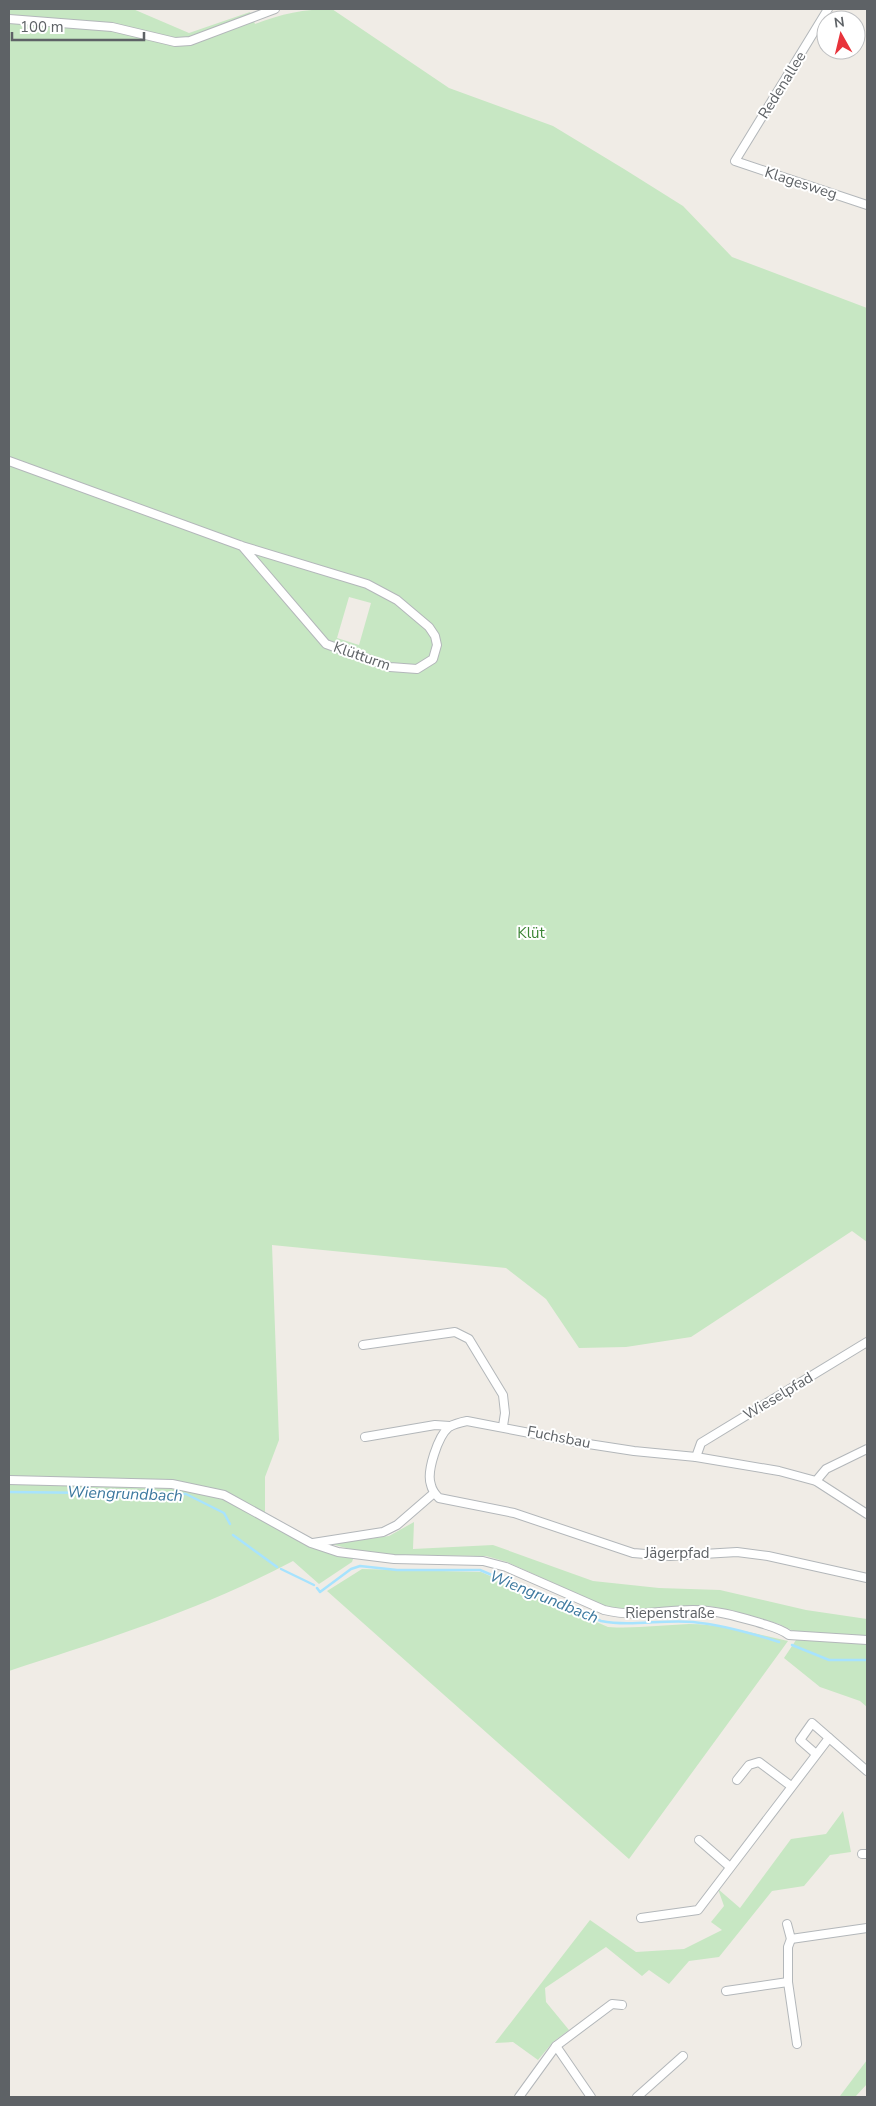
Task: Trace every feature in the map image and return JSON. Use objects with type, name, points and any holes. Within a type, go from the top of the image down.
[{"type":"street","points":[[9,19],[112,27],[174,42],[190,41],[274,9]]},
{"type":"street","name":"Redenallee","points":[[735,161],[828,9]]},
{"type":"street","name":"Klagesweg","points":[[735,161],[867,206]]},
{"type":"street","name":"Klütturm","points":[[9,461],[242,546],[367,584],[396,600],[429,626],[435,636],[436,645],[433,659],[417,669],[390,667],[326,644],[242,546]]},
{"type":"street","points":[[363,1345],[454,1332],[469,1340],[503,1395],[505,1413],[503,1426]]},
{"type":"street","name":"Wieselpfad","points":[[696,1456],[701,1443],[867,1342]]},
{"type":"street","name":"Fuchsbau","points":[[365,1437],[435,1425],[450,1426],[467,1421],[503,1426],[582,1443],[634,1451],[696,1456],[779,1471],[816,1481],[867,1514]]},
{"type":"street","points":[[311,1543],[383,1532],[397,1525],[434,1493],[430,1476],[433,1460],[442,1436],[450,1426]]},
{"type":"street","points":[[816,1481],[826,1469],[867,1449]]},
{"type":"street","name":"Riepenstraße","points":[[9,1480],[172,1484],[224,1495],[311,1543],[354,1556],[483,1561],[506,1567],[604,1610],[620,1614],[636,1615],[710,1611],[764,1624],[783,1630],[790,1635],[867,1640]]},
{"type":"street","name":"Jägerpfad","points":[[434,1493],[439,1498],[447,1501],[514,1513],[633,1553],[670,1556],[737,1552],[768,1556],[867,1578]]},
{"type":"street","points":[[816,1754],[800,1740],[812,1723],[867,1771]]},
{"type":"street","points":[[641,1918],[698,1910],[829,1738]]},
{"type":"street","points":[[737,1780],[749,1764],[759,1762],[791,1786]]},
{"type":"street","points":[[698,1840],[730,1867]]},
{"type":"street","points":[[788,1924],[791,1939],[788,1947],[788,1982],[797,2044]]},
{"type":"street","points":[[791,1939],[867,1928]]},
{"type":"street","points":[[726,1991],[788,1982]]},
{"type":"street","points":[[519,2097],[556,2046],[612,2004],[622,2005]]},
{"type":"street","points":[[556,2046],[591,2097]]},
{"type":"street","points":[[637,2097],[683,2056]]},
{"type":"green space","name":"Klüt","points":[[9,9],[133,9],[189,33],[250,12],[255,24],[293,13],[332,9],[449,88],[553,126],[624,169],[683,206],[732,257],[867,308],[867,1242],[852,1231],[691,1337],[626,1347],[579,1348],[546,1299],[506,1268],[272,1245],[279,1440],[265,1477],[265,1519],[311,1543],[354,1556],[352,1562],[319,1584],[293,1561],[189,1609],[9,1671]],"holes":[[[349,597],[371,603],[359,645],[337,638]]]},
{"type":"green space","points":[[414,1522],[413,1549],[493,1545],[593,1581],[659,1588],[720,1590],[806,1610],[867,1619],[867,1636],[793,1631],[779,1624],[709,1606],[627,1611],[607,1607],[507,1562],[486,1556],[390,1555],[354,1550],[331,1544],[389,1536]]},
{"type":"green space","points":[[362,1569],[481,1572],[608,1627],[628,1628],[701,1624],[788,1641],[629,1859],[327,1591]]},
{"type":"green space","points":[[796,1640],[867,1640],[867,1707],[860,1701],[820,1687],[784,1658]]},
{"type":"green space","points":[[843,1811],[851,1852],[830,1855],[804,1886],[772,1891],[719,1957],[689,1961],[669,1984],[649,1970],[642,1976],[606,1947],[545,1988],[546,2002],[569,2030],[553,2042],[538,2060],[513,2042],[495,2043],[590,1920],[636,1952],[684,1949],[722,1930],[711,1922],[724,1906],[718,1889],[740,1908],[791,1839],[826,1834]]},
{"type":"green space","points":[[867,2060],[867,2084],[855,2097],[836,2097],[840,2096]]},
{"type":"waterway","name":"Wiengrundbach","points":[[9,1492],[186,1494],[224,1513],[230,1524]]},
{"type":"waterway","name":"Wiengrundbach","points":[[233,1535],[277,1567]]},
{"type":"waterway","name":"Wiengrundbach","points":[[317,1588],[320,1592],[351,1569],[360,1566],[397,1570],[480,1570],[601,1621],[613,1623],[693,1622],[737,1630],[779,1642]]},
{"type":"waterway","name":"Wiengrundbach","points":[[281,1569],[314,1585]]},
{"type":"waterway","name":"Wiengrundbach","points":[[792,1645],[829,1660],[867,1660]]}]
